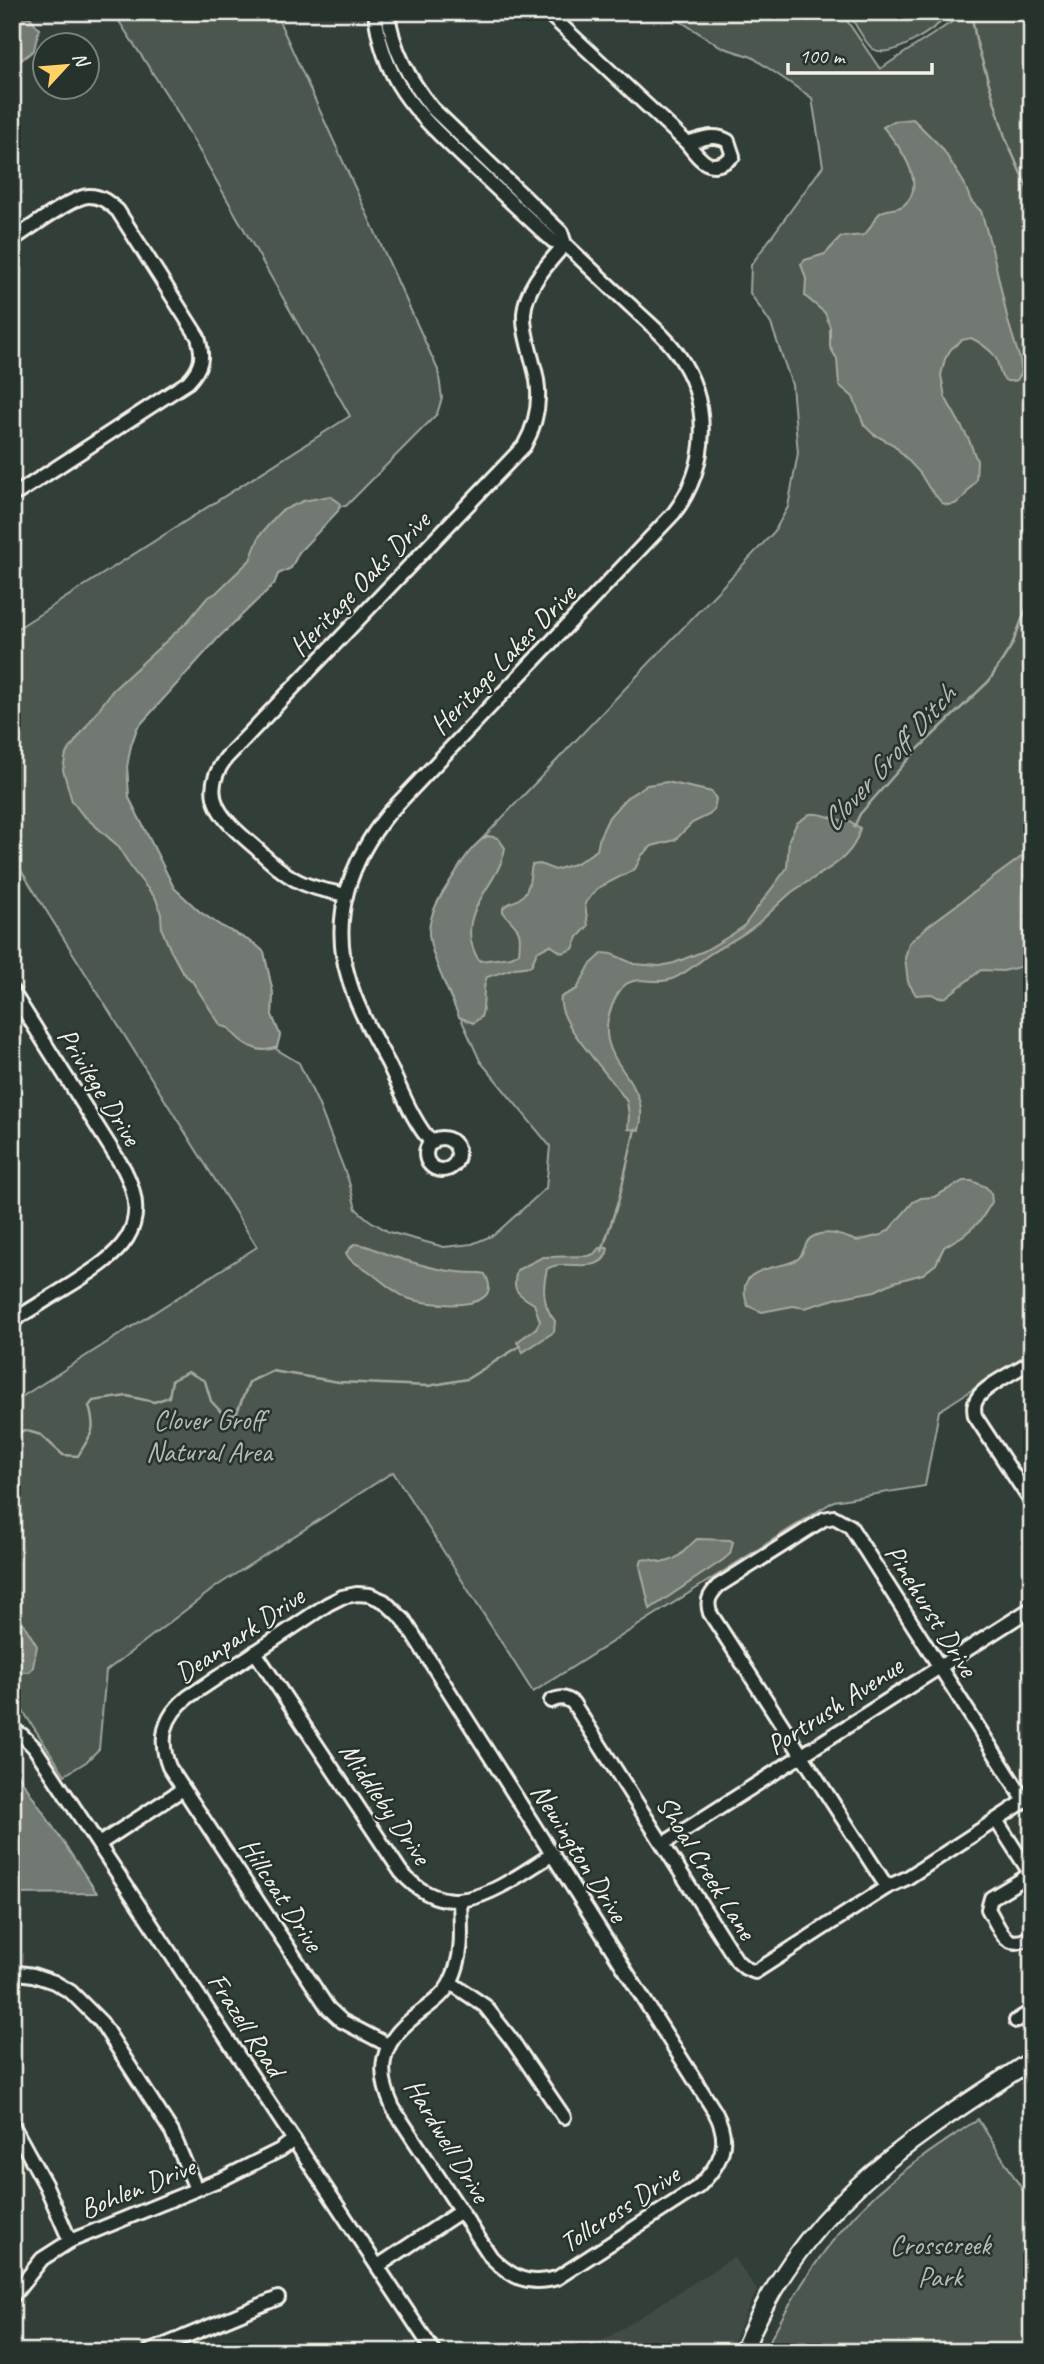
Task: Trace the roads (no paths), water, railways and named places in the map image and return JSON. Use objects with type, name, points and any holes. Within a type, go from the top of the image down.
[{"type":"main road","points":[[743,2352],[758,2319],[790,2265],[855,2187],[928,2128],[1032,2060]]},
{"type":"street","name":"Heritage Lakes Drive","points":[[375,12],[385,56],[409,102],[553,241],[565,244]]},
{"type":"street","name":"Heritage Lakes Drive","points":[[388,12],[400,58],[425,99],[561,232],[565,244],[670,342],[686,366],[696,392],[702,420],[702,444],[697,470],[680,505],[383,820],[361,852],[346,895],[342,937],[347,974],[351,988],[415,1117],[432,1143]]},
{"type":"street","points":[[547,12],[687,143]]},
{"type":"street","points":[[12,240],[72,201],[88,196],[105,199],[118,211],[198,337],[203,353],[200,369],[188,382],[12,494]]},
{"type":"street","name":"Heritage Oaks Drive","points":[[346,895],[294,879],[272,863],[221,814],[215,803],[214,779],[226,758],[524,446],[535,420],[539,398],[524,313],[537,279],[565,244]]},
{"type":"street","name":"Privilege Drive","points":[[12,991],[124,1170],[131,1184],[135,1212],[127,1241],[107,1263],[12,1321]]},
{"type":"street","points":[[1032,1361],[985,1391],[977,1398],[974,1407],[975,1416],[1032,1503]]},
{"type":"street","name":"Pinehurst Drive","points":[[802,1755],[717,1623],[708,1604],[710,1595],[718,1586],[824,1518],[834,1517],[850,1526],[939,1667],[1028,1799]]},
{"type":"street","name":"Deanpark Drive","points":[[163,1745],[166,1724],[178,1704],[328,1604],[357,1594],[370,1595]]},
{"type":"street","name":"Newington Drive","points":[[370,1595],[384,1601],[404,1620],[553,1854],[715,2112],[722,2134],[722,2151]]},
{"type":"street","name":"Portrush Avenue","points":[[663,1844],[1032,1608]]},
{"type":"street","name":"Middleby Drive","points":[[255,1652],[401,1872],[413,1886],[435,1898],[460,1902]]},
{"type":"street","name":"Shoal Creek Lane","points":[[551,1701],[566,1698],[573,1703],[737,1961],[745,1969],[755,1972],[1028,1799]]},
{"type":"street","name":"Frazell Road","points":[[12,1730],[34,1746],[434,2352]]},
{"type":"street","name":"Hillcoat Drive","points":[[163,1745],[169,1767],[328,2008],[342,2021],[388,2045]]},
{"type":"street","points":[[802,1755],[887,1887]]},
{"type":"street","points":[[99,1844],[183,1789]]},
{"type":"street","points":[[996,1819],[1031,1875],[991,1898],[988,1909],[1007,1940],[1018,1944],[1032,1936]]},
{"type":"street","points":[[388,2045],[400,2029],[441,1996],[451,1983],[462,1951],[460,1902],[491,1892],[553,1854]]},
{"type":"street","points":[[12,1972],[54,1982],[71,1992],[101,2022],[172,2132],[196,2189]]},
{"type":"street","points":[[451,1983],[485,2006],[564,2117]]},
{"type":"street","points":[[1016,2021],[1032,2011]]},
{"type":"street","name":"Hardwell Drive","points":[[388,2045],[383,2077],[393,2108],[491,2257],[506,2272],[526,2280]]},
{"type":"street","points":[[12,2124],[46,2186],[70,2241]]},
{"type":"street","name":"Bohlen Drive","points":[[12,2297],[42,2259],[70,2241],[224,2178],[295,2140]]},
{"type":"street","name":"Tollcross Drive","points":[[526,2280],[537,2282],[557,2278],[698,2187],[713,2171],[722,2151]]},
{"type":"street","points":[[378,2266],[461,2211]]},
{"type":"street","points":[[148,2352],[278,2298]]},
{"type":"waterway","name":"Clover Groff Ditch","points":[[971,12],[976,40],[1005,137],[1032,199]]},
{"type":"waterway","name":"Clover Groff Ditch","points":[[854,827],[860,814],[913,754],[989,681],[1012,645],[1032,594]]},
{"type":"waterway","name":"Clover Groff Ditch","points":[[602,1251],[619,1199],[635,1129]]},
{"type":"waterway","points":[[12,1438],[24,1430],[41,1435],[63,1455],[78,1456],[91,1432],[89,1406],[93,1401],[127,1396],[154,1402],[169,1397],[172,1380],[188,1372],[205,1381],[211,1401],[223,1414],[236,1415],[249,1382],[272,1371],[339,1382],[428,1386],[467,1379],[520,1346]]},
{"type":"waterway","points":[[12,1451],[12,1456]]},
{"type":"park label","name":"Clover Groff Natural Area","points":[[209,1435]]},
{"type":"park label","name":"Crosscreek Park","points":[[940,2260]]}]
